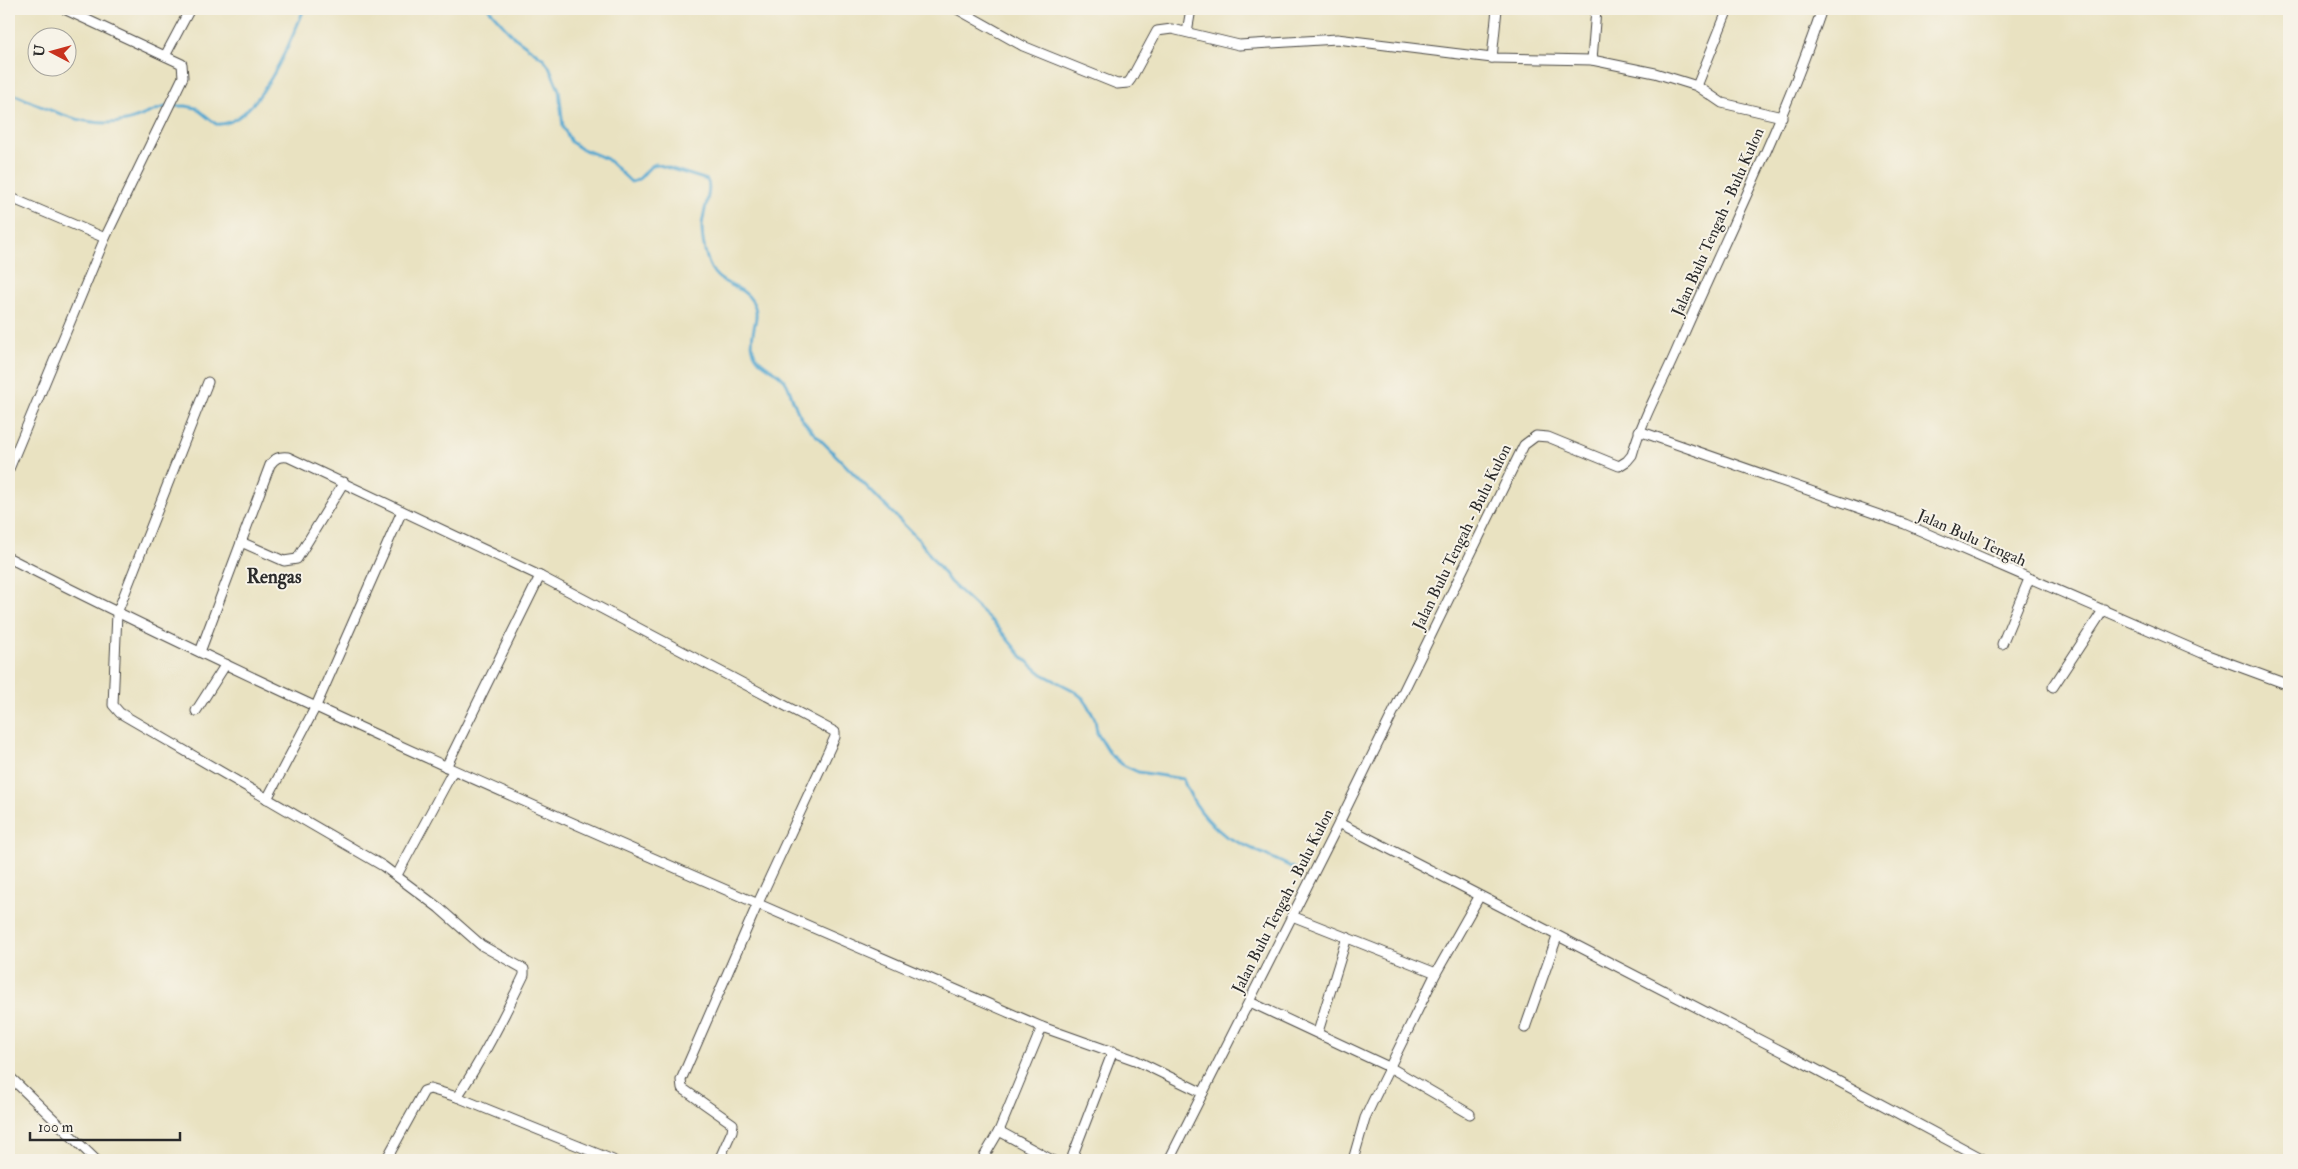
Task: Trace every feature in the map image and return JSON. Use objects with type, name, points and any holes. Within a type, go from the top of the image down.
[{"type":"street","points":[[9,469],[105,238],[183,77],[182,64],[64,9]]},
{"type":"street","points":[[166,56],[190,9]]},
{"type":"street","points":[[957,9],[1023,46],[1117,84],[1128,83],[1157,31],[1167,28],[1239,45],[1337,39],[1492,58],[1592,60],[1655,73],[1697,86],[1722,103],[1782,117]]},
{"type":"street","points":[[1187,32],[1191,9]]},
{"type":"street","points":[[1492,58],[1497,9]]},
{"type":"street","points":[[1592,60],[1596,9]]},
{"type":"street","points":[[1697,86],[1728,9]]},
{"type":"street","name":"Jalan Bulu Tengah - Bulu Kulon","points":[[1169,1160],[1340,823],[1524,445],[1536,436],[1548,437],[1618,466],[1627,461],[1632,454],[1639,431],[1782,117],[1822,9]]},
{"type":"street","points":[[9,210],[11,198],[105,238]]},
{"type":"street","points":[[208,382],[117,613],[112,700],[116,710],[397,875],[439,908],[481,945],[524,969],[524,975],[506,1013],[480,1061],[457,1097]]},
{"type":"street","name":"Jalan Bulu Tengah","points":[[1639,431],[1904,524],[2029,579],[2104,609],[2202,654],[2289,685]]},
{"type":"street","points":[[200,652],[274,459],[281,456],[288,457],[344,482],[540,576],[835,732],[835,737],[758,903],[680,1083],[682,1088],[733,1124],[720,1160]]},
{"type":"street","points":[[242,542],[284,561],[297,559],[344,482]]},
{"type":"street","points":[[267,799],[316,706],[402,511]]},
{"type":"street","points":[[9,558],[117,613],[450,769],[1042,1026],[1113,1051],[1203,1093]]},
{"type":"street","points":[[397,875],[450,769],[540,576]]},
{"type":"street","points":[[2002,644],[2029,579]]},
{"type":"street","points":[[2053,687],[2104,609]]},
{"type":"street","points":[[196,710],[226,664]]},
{"type":"street","points":[[1340,823],[1556,937],[1793,1057],[1985,1160]]},
{"type":"street","points":[[1353,1160],[1366,1118],[1436,973],[1479,897]]},
{"type":"street","points":[[1292,916],[1436,973]]},
{"type":"street","points":[[1318,1032],[1347,937]]},
{"type":"street","points":[[1525,1028],[1556,937]]},
{"type":"street","points":[[1250,1002],[1318,1032],[1391,1068],[1470,1114]]},
{"type":"street","points":[[982,1160],[999,1131],[1042,1026]]},
{"type":"street","points":[[1071,1160],[1113,1051]]},
{"type":"street","points":[[9,1076],[96,1160]]},
{"type":"street","points":[[386,1160],[424,1091],[430,1089],[457,1097],[613,1160]]},
{"type":"street","points":[[999,1131],[1052,1160]]},
{"type":"waterway","points":[[172,106],[196,108],[216,124],[231,121],[245,112],[258,97],[281,60],[304,9]]},
{"type":"waterway","points":[[489,9],[514,37],[544,59],[549,66],[559,90],[563,127],[571,142],[580,148],[607,159],[631,182],[638,179],[656,164],[707,180],[709,189],[702,222],[706,254],[711,268],[716,275],[741,290],[755,307],[756,319],[752,337],[755,355],[785,381],[798,411],[809,428],[919,540],[950,582],[995,624],[1023,658],[1042,674],[1073,690],[1084,699],[1095,719],[1097,733],[1110,754],[1123,765],[1138,772],[1183,779],[1200,811],[1227,837],[1300,871]]},
{"type":"waterway","points":[[9,92],[51,111],[96,123],[126,121],[166,107]]},
{"type":"district","name":"Rengas","points":[[274,577]]}]
